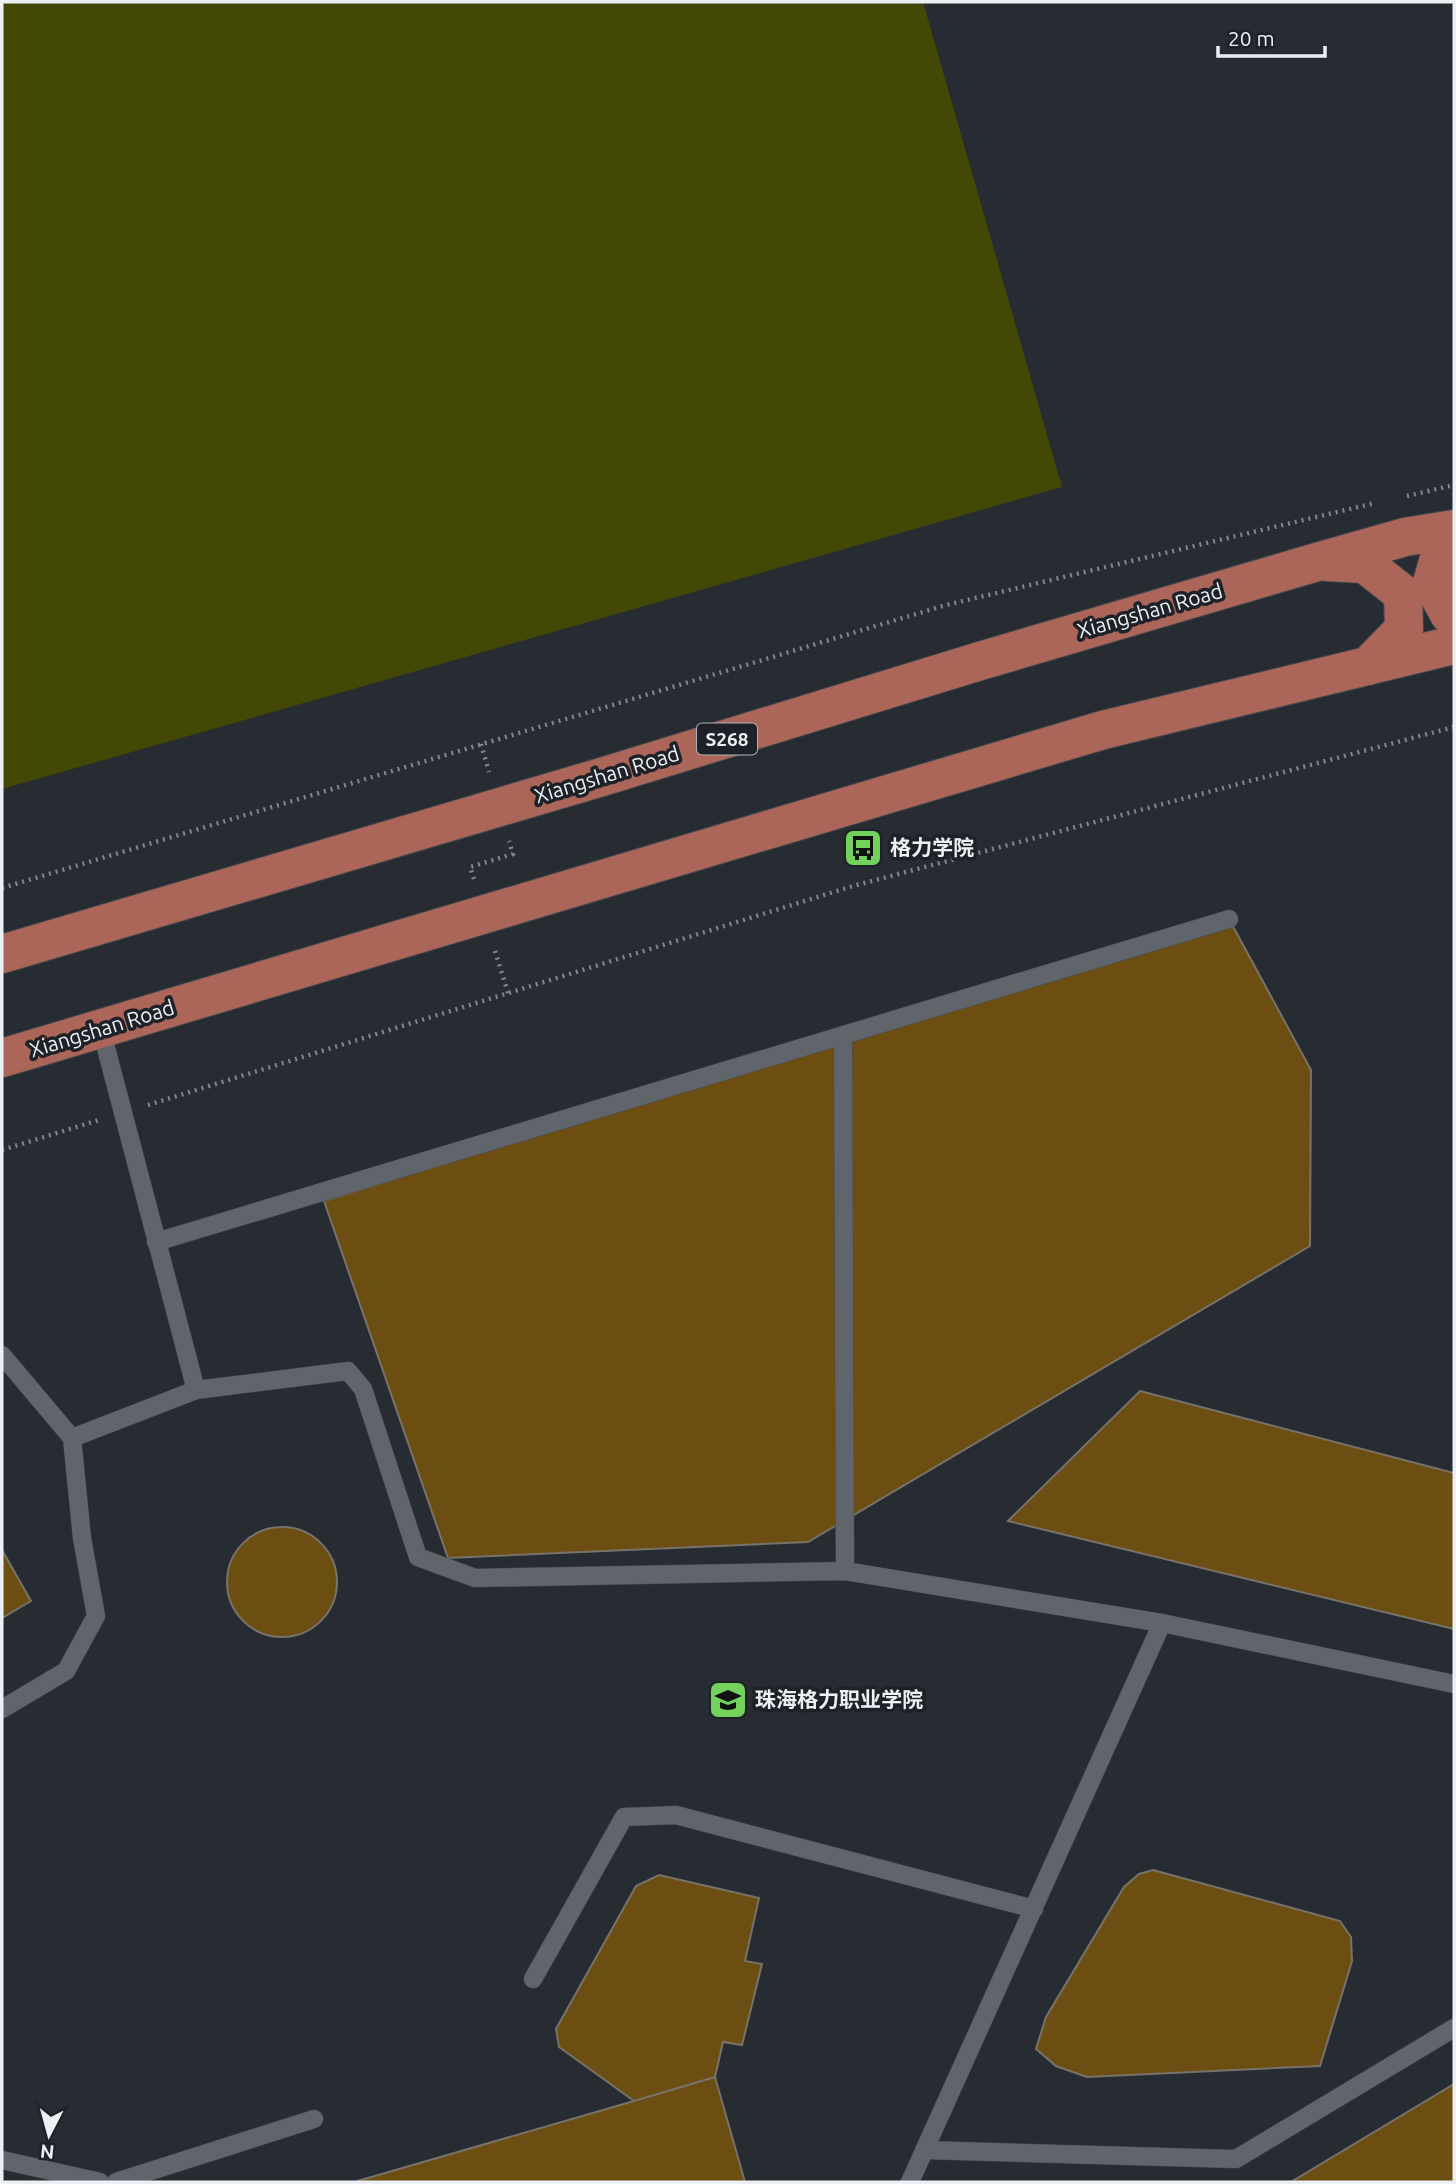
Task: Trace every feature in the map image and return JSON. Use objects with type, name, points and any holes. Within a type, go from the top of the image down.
[{"type":"main road","name":"Xiangshan Road","points":[[2,954],[1317,562],[1405,537],[1454,529]]},
{"type":"main road","points":[[1454,537],[1443,544],[1432,583],[1449,614],[1454,616]]},
{"type":"main road","points":[[1317,562],[1366,564],[1403,594],[1404,629],[1368,666]]},
{"type":"main road","name":"Xiangshan Road","points":[[2,1058],[1103,730],[1454,645]]},
{"type":"lane","points":[[156,1241],[1229,919]]},
{"type":"lane","points":[[101,1029],[196,1390]]},
{"type":"lane","points":[[843,1035],[845,1571]]},
{"type":"lane","points":[[2,1355],[72,1438],[82,1538],[96,1616],[66,1671],[2,1709]]},
{"type":"lane","points":[[72,1438],[196,1390],[348,1371],[363,1389],[418,1557],[475,1578],[845,1571],[1162,1623],[1454,1684]]},
{"type":"lane","points":[[910,2182],[1162,1623]]},
{"type":"lane","points":[[533,1979],[624,1817],[676,1815],[1034,1909]]},
{"type":"lane","points":[[924,2150],[1236,2159],[1454,2028]]},
{"type":"lane","points":[[116,2182],[314,2119]]},
{"type":"lane","points":[[2,2160],[100,2182]]},
{"type":"path","points":[[1401,497],[1454,485]]},
{"type":"path","points":[[2,888],[946,605],[1387,500]]},
{"type":"path","points":[[2,1150],[853,886],[1454,727]]},
{"type":"path","points":[[481,744],[513,854],[470,867],[508,993]]},
{"type":"green space","points":[[2,2],[923,2],[1062,487],[2,789]]},
{"type":"building","points":[[1229,919],[1311,1070],[1310,1246],[808,1542],[448,1558],[324,1201]]},
{"type":"building","points":[[1140,1391],[1454,1473],[1454,1629],[1008,1521]]},
{"type":"building","points":[[282,1527],[303,1531],[321,1543],[333,1561],[337,1582],[333,1603],[321,1621],[303,1633],[282,1637],[261,1633],[243,1621],[231,1603],[227,1582],[231,1561],[243,1543],[261,1531]]},
{"type":"building","points":[[2,1550],[31,1601],[2,1618]]},
{"type":"building","points":[[1153,1870],[1340,1921],[1351,1937],[1352,1961],[1320,2066],[1087,2077],[1056,2066],[1036,2049],[1046,2017],[1124,1887],[1139,1874]]},
{"type":"building","points":[[659,1875],[759,1898],[745,1961],[762,1964],[742,2045],[723,2042],[715,2077],[634,2101],[559,2047],[556,2029],[636,1886]]},
{"type":"building","points":[[715,2077],[745,2182],[354,2182],[634,2101]]},
{"type":"building","points":[[1454,2084],[1454,2182],[1291,2182]]},
{"type":"place","name":"格力学院","points":[[863,848]]},
{"type":"place","name":"珠海格力职业学院","points":[[728,1700]]}]
